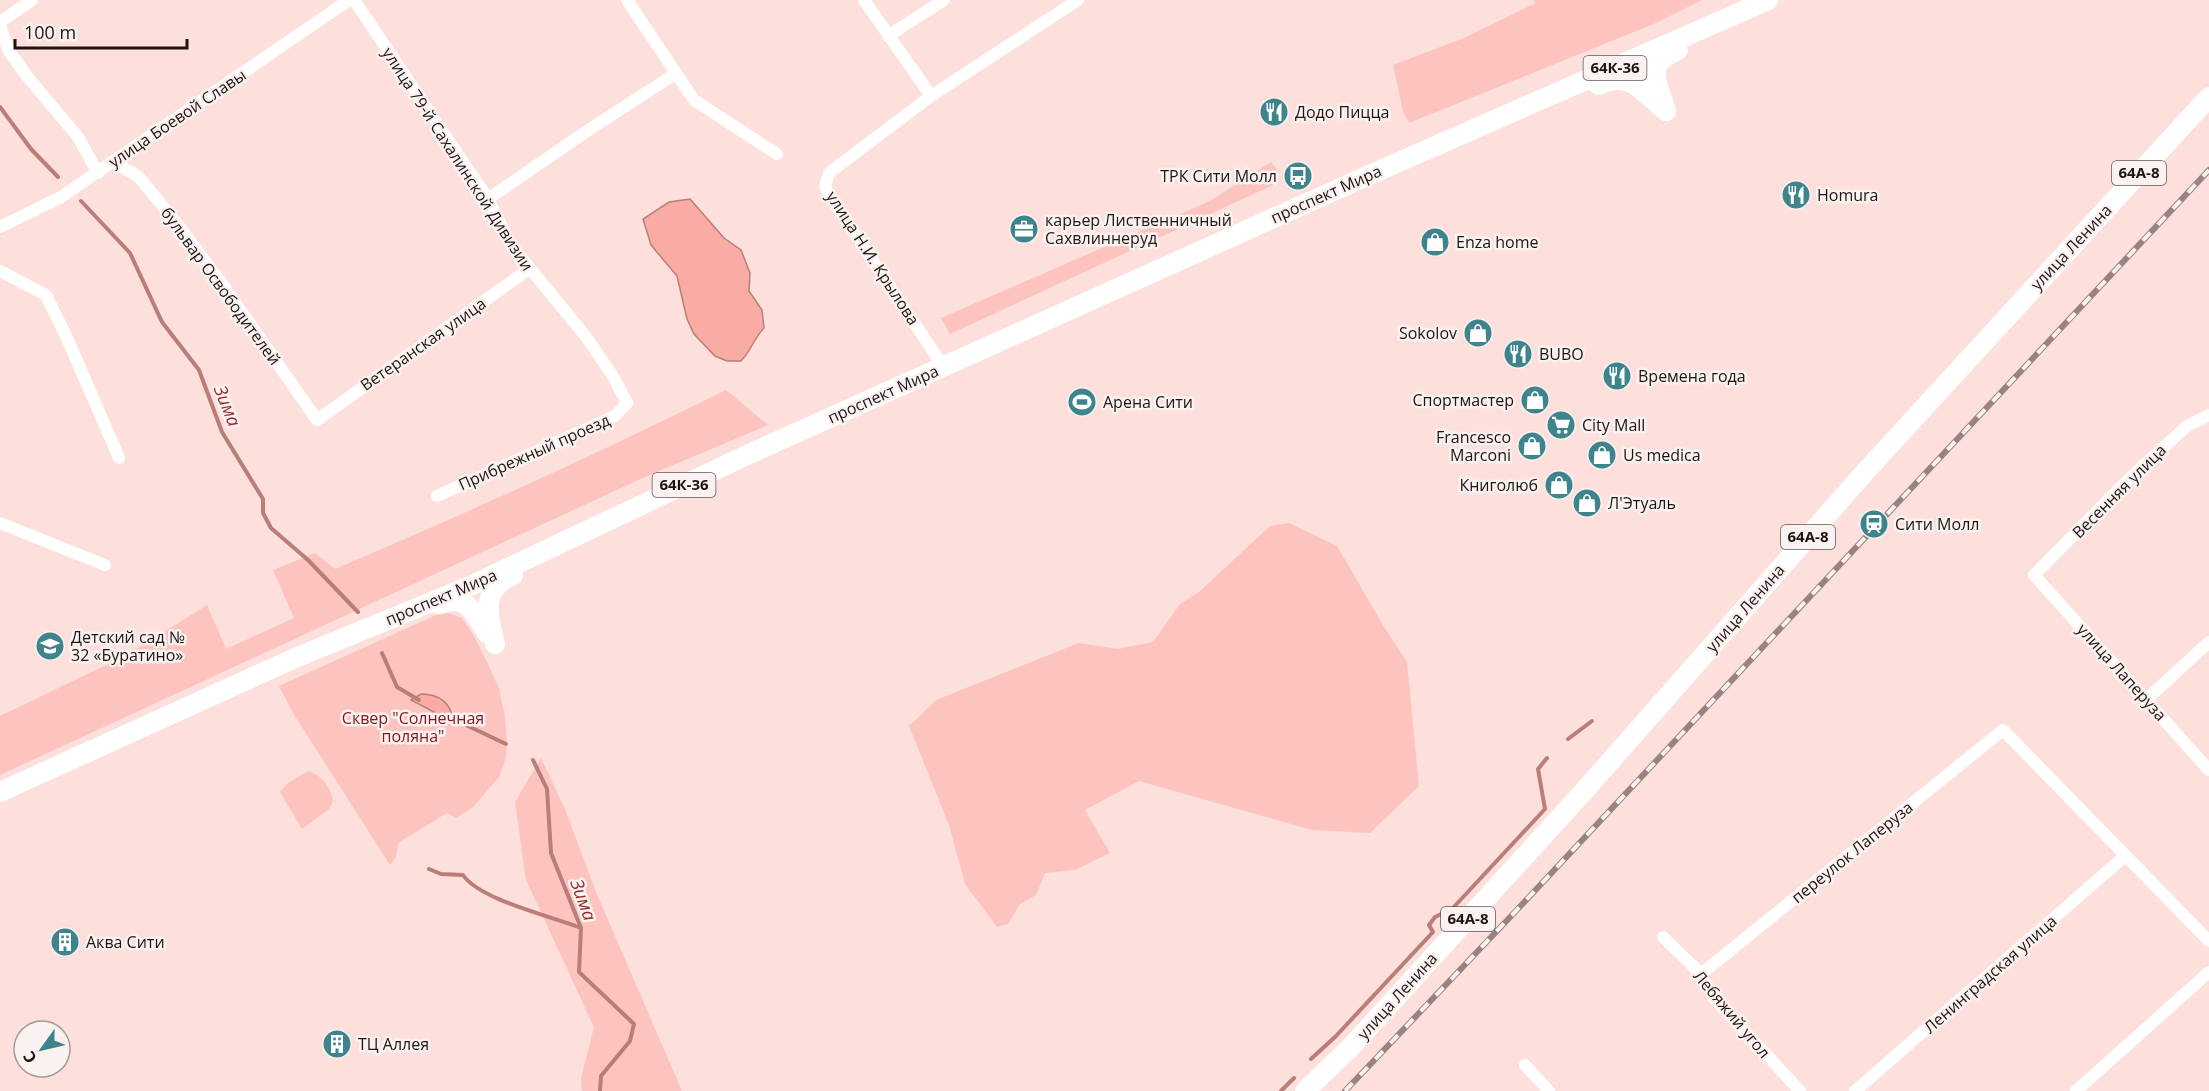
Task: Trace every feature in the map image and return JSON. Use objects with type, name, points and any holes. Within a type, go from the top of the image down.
[{"type":"main road","name":"проспект Мира","points":[[0,792],[295,658],[468,587],[747,455],[943,366],[1768,0]]},
{"type":"main road","points":[[1667,113],[1654,75],[1656,66],[1670,53],[1699,40],[1719,22]]},
{"type":"main road","points":[[1632,61],[1667,113]]},
{"type":"main road","points":[[1543,100],[1581,92],[1605,82],[1626,80],[1636,84],[1647,97],[1667,113]]},
{"type":"main road","name":"улица Ленина","points":[[1305,1091],[1350,1048],[1590,785],[1872,464],[2209,97]]},
{"type":"main road","points":[[495,644],[487,607],[496,587],[502,580],[551,556],[568,540]]},
{"type":"main road","points":[[468,587],[495,644]]},
{"type":"main road","points":[[389,619],[412,616],[447,602],[462,601],[474,613],[495,644]]},
{"type":"street","points":[[32,0],[0,23],[9,51],[78,137],[98,172]]},
{"type":"street","name":"улица Боевой Славы","points":[[0,227],[61,197],[349,0]]},
{"type":"street","name":"улица 79-й Сахалинской Дивизии","points":[[354,0],[488,199],[511,245],[587,338],[614,378],[627,403]]},
{"type":"street","points":[[627,0],[694,100],[777,154]]},
{"type":"street","points":[[864,0],[931,96],[1078,0]]},
{"type":"street","points":[[888,36],[944,0]]},
{"type":"street","points":[[488,199],[675,74]]},
{"type":"street","name":"улица Н.И. Крылова","points":[[931,96],[829,173],[825,186],[943,366]]},
{"type":"street","name":"бульвар Освободителей","points":[[113,162],[138,176],[179,226],[317,420]]},
{"type":"street","name":"Ветеранская улица","points":[[317,420],[529,269]]},
{"type":"street","points":[[0,271],[46,295],[67,338],[118,458]]},
{"type":"street","name":"Прибрежный проезд","points":[[437,496],[615,416],[627,403]]},
{"type":"street","name":"Весенняя улица","points":[[2034,575],[2133,475],[2187,426],[2209,416]]},
{"type":"street","points":[[0,523],[105,565]]},
{"type":"street","name":"улица Лаперуза","points":[[2034,575],[2209,770]]},
{"type":"street","points":[[2146,699],[2209,642]]},
{"type":"street","name":"переулок Лаперуза","points":[[1701,974],[2003,730],[2125,856]]},
{"type":"street","points":[[2125,856],[2209,941]]},
{"type":"street","name":"Ленинградская улица","points":[[1855,1091],[2125,856]]},
{"type":"street","name":"Лебяжий угол","points":[[1663,937],[1701,974],[1713,997],[1800,1091]]},
{"type":"street","points":[[2076,1091],[2209,972]]},
{"type":"street","points":[[1525,1065],[1549,1091]]},
{"type":"green space","points":[[1533,0],[1702,0],[1656,23],[1409,123],[1403,111],[1393,65],[1464,38],[1536,3]]},
{"type":"green space","points":[[1271,162],[1279,172],[1273,185],[950,334],[941,318],[1210,201]]},
{"type":"green space","points":[[726,390],[768,425],[645,477],[0,775],[0,716],[127,655],[207,605],[226,649],[294,618],[273,570],[315,553],[335,569],[532,482]]},
{"type":"green space","points":[[1289,523],[1337,546],[1407,662],[1419,786],[1370,833],[1312,830],[1139,781],[1085,810],[1110,853],[1075,870],[1045,873],[1036,895],[1020,904],[1008,924],[997,927],[965,884],[949,825],[909,726],[936,700],[1079,643],[1118,649],[1153,642],[1180,604],[1199,592],[1270,526]]},
{"type":"green space","name":"Сквер \"Солнечная поляна\"","points":[[448,613],[462,618],[473,634],[499,689],[505,716],[506,758],[499,777],[473,807],[456,818],[447,813],[401,841],[398,844],[396,857],[390,865],[293,713],[279,686],[436,615]]},
{"type":"green space","points":[[541,758],[565,809],[596,892],[682,1091],[582,1091],[581,1078],[594,1027],[526,880],[515,802]]},
{"type":"green space","points":[[308,771],[325,782],[333,801],[329,809],[302,829],[280,792],[288,783]]},
{"type":"shaded area","points":[[690,199],[724,238],[741,250],[750,273],[749,291],[762,310],[764,328],[741,361],[727,361],[715,356],[694,334],[687,319],[677,276],[651,245],[643,219],[669,202]]},
{"type":"shaded area","points":[[421,694],[428,694],[443,701],[450,710],[453,722],[411,700]]},
{"type":"waterway","name":"Зима","points":[[0,107],[31,149],[58,177]]},
{"type":"waterway","name":"Зима","points":[[81,201],[130,253],[162,322],[199,370],[222,432],[263,499],[263,513],[271,528],[308,560],[358,612]]},
{"type":"waterway","name":"Зима","points":[[382,653],[397,687],[419,700]]},
{"type":"waterway","name":"Зима","points":[[449,717],[506,744]]},
{"type":"waterway","points":[[1568,739],[1592,721]]},
{"type":"waterway","points":[[1311,1059],[1336,1036],[1433,932],[1429,925],[1435,917],[1452,909],[1545,809],[1538,769],[1547,758]]},
{"type":"waterway","name":"Зима","points":[[533,760],[547,789],[551,853],[581,928],[579,972],[634,1024],[630,1041],[601,1076],[600,1091]]},
{"type":"waterway","points":[[429,869],[441,874],[463,875],[472,884],[500,900],[581,928]]},
{"type":"waterway","points":[[1281,1091],[1294,1078]]},
{"type":"railway","points":[[1345,1091],[2209,170]]},
{"type":"place","name":"Додо Пицца","points":[[1274,112]]},
{"type":"place","name":"ТРК Сити Молл","points":[[1298,176]]},
{"type":"place","name":"Homura","points":[[1796,195]]},
{"type":"place","name":"карьер Лиственничный Сахвлиннеруд","points":[[1024,229]]},
{"type":"place","name":"Enza home","points":[[1435,242]]},
{"type":"place","name":"Sokolov","points":[[1478,333]]},
{"type":"place","name":"BUBO","points":[[1518,354]]},
{"type":"place","name":"Времена года","points":[[1617,376]]},
{"type":"place","name":"Спортмастер","points":[[1535,400]]},
{"type":"place","name":"Арена Сити","points":[[1082,402]]},
{"type":"place","name":"City Mall","points":[[1561,425]]},
{"type":"place","name":"Francesco Marconi","points":[[1532,446]]},
{"type":"place","name":"Us medica","points":[[1602,455]]},
{"type":"place","name":"Книголюб","points":[[1559,485]]},
{"type":"place","name":"Л'Этуаль","points":[[1587,503]]},
{"type":"place","name":"Сити Молл","points":[[1874,524]]},
{"type":"place","name":"Детский сад № 32 «Буратино»","points":[[50,646]]},
{"type":"place","name":"Аква Сити","points":[[65,942]]},
{"type":"place","name":"ТЦ Аллея","points":[[337,1044]]}]
